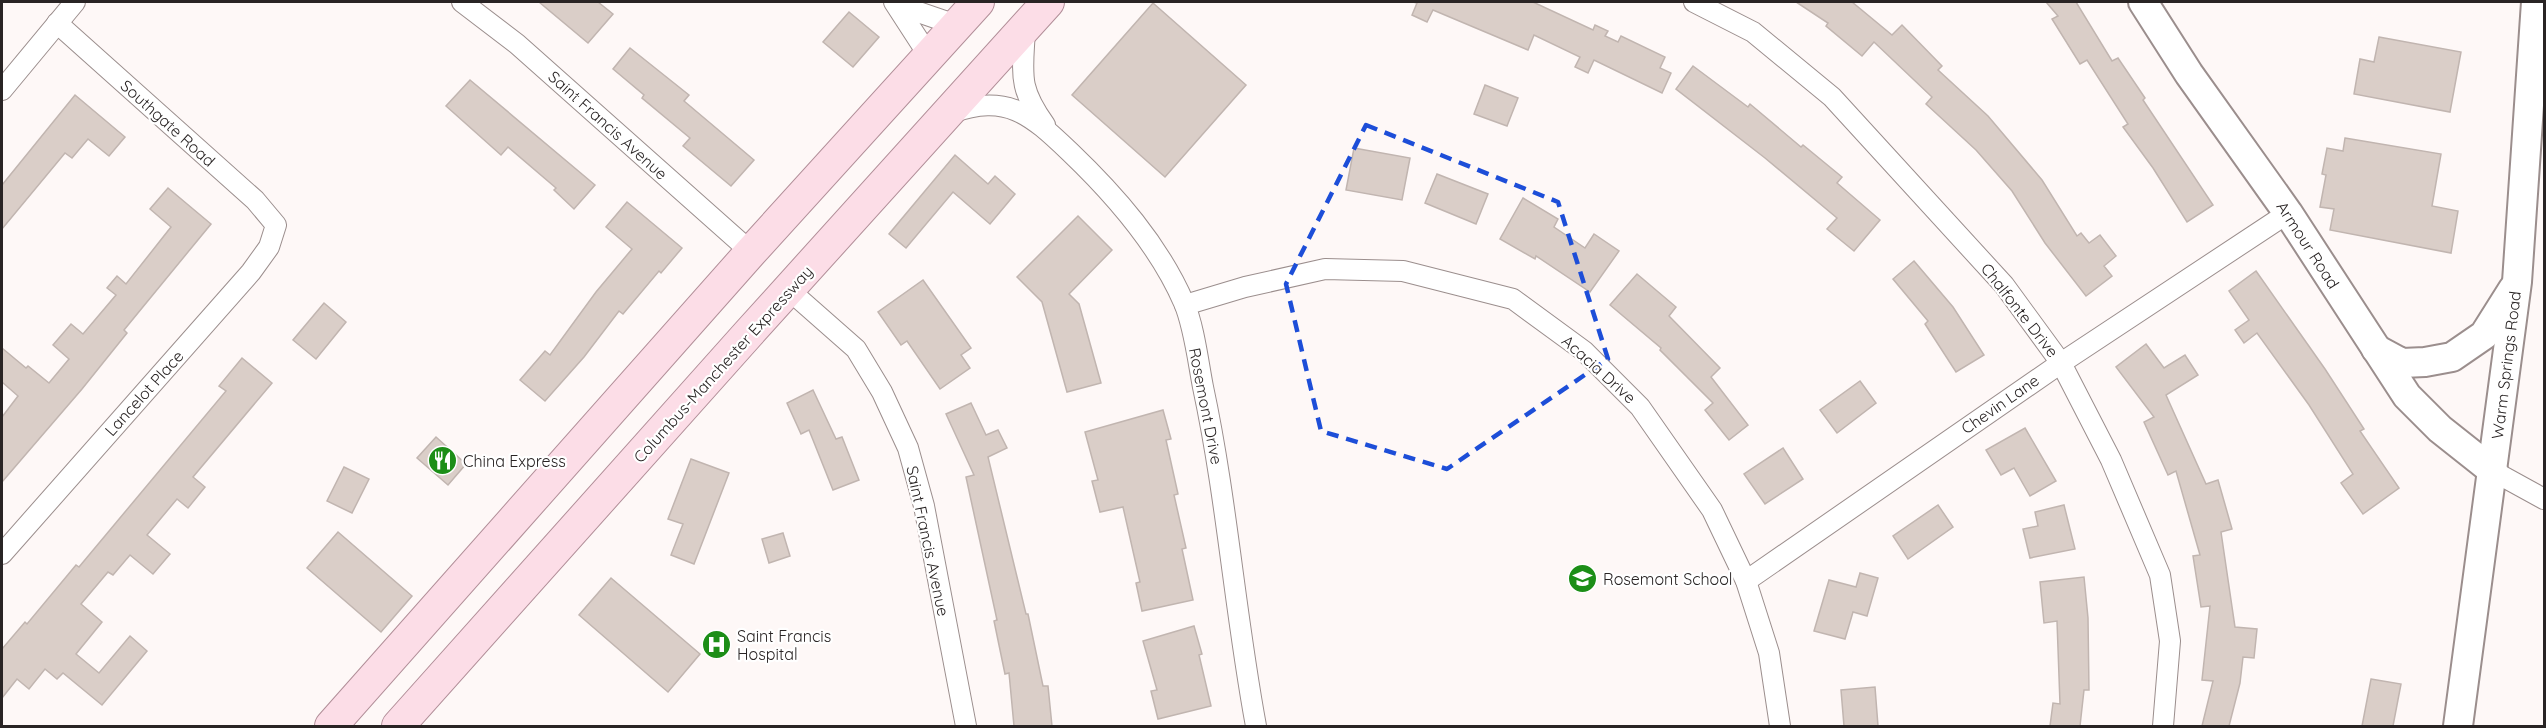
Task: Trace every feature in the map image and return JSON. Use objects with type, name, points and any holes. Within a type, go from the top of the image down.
[{"type":"main road","points":[[331,726],[752,252],[978,2]]},
{"type":"main road","name":"Columbus-Manchester Expressway","points":[[398,726],[1048,2]]},
{"type":"street","points":[[2,90],[75,2]]},
{"type":"street","name":"Saint Francis Avenue","points":[[462,2],[517,44],[752,252]]},
{"type":"street","name":"Chalfonte Drive","points":[[1694,2],[1753,32],[1833,97],[2004,285],[2061,363],[2111,460],[2160,575],[2170,640],[2163,726]]},
{"type":"street","name":"Armour Road","points":[[2143,2],[2189,74],[2288,213],[2407,396],[2440,429],[2493,471]]},
{"type":"street","name":"Warm Springs Road","points":[[2458,726],[2517,282],[2536,2]]},
{"type":"street","points":[[896,3],[956,25]]},
{"type":"street","points":[[896,3],[929,56]]},
{"type":"street","name":"Southgate Road","points":[[57,23],[255,200],[276,225]]},
{"type":"street","name":"Rosemont Drive","points":[[1025,28],[1024,88],[1030,104],[1050,132],[1093,173],[1133,220],[1166,265],[1185,305],[1214,439],[1247,680],[1256,726]]},
{"type":"street","name":"Rosemont Drive","points":[[947,114],[972,106],[1003,105],[1050,132]]},
{"type":"street","name":"Chevin Lane","points":[[1746,581],[2061,363],[2288,213]]},
{"type":"street","name":"Lancelot Place","points":[[2,554],[251,272],[269,247],[276,225]]},
{"type":"street","name":"Acacia Drive","points":[[1185,305],[1245,287],[1325,269],[1403,271],[1513,299],[1584,351],[1640,407],[1712,510],[1746,581],[1769,653],[1780,726]]},
{"type":"street","points":[[2376,349],[2402,363],[2452,357],[2484,335],[2517,282]]},
{"type":"street","name":"Saint Francis Avenue","points":[[789,290],[856,349],[882,392],[908,448],[924,506],[966,726]]},
{"type":"street","points":[[2493,471],[2544,499]]},
{"type":"highlighted area","points":[[1366,125],[1558,202],[1608,359],[1447,469],[1321,431],[1286,284]]},
{"type":"building","points":[[539,2],[598,2],[613,14],[588,43]]},
{"type":"building","points":[[1413,2],[1533,2],[1593,30],[1595,25],[1608,31],[1605,36],[1618,42],[1621,36],[1665,57],[1660,68],[1671,73],[1662,93],[1594,60],[1588,73],[1575,67],[1580,57],[1534,35],[1528,50],[1433,10],[1427,22],[1412,15],[1417,3]]},
{"type":"building","points":[[1796,2],[1852,2],[1892,35],[1902,25],[1942,66],[1938,70],[1988,116],[2042,180],[2077,236],[2081,233],[2089,243],[2100,235],[2116,256],[2104,266],[2112,276],[2086,296],[2045,243],[2012,191],[1976,150],[1926,104],[1932,97],[1874,42],[1862,56],[1826,26],[1828,23]]},
{"type":"building","points":[[2046,2],[2076,2],[2112,61],[2118,58],[2145,98],[2143,100],[2213,205],[2187,222],[2153,168],[2123,127],[2128,124],[2087,60],[2080,64],[2052,19],[2058,16]]},
{"type":"building","points":[[1153,3],[1246,85],[1165,177],[1072,95]]},
{"type":"building","points":[[849,12],[879,37],[853,67],[823,42]]},
{"type":"building","points":[[2379,37],[2461,52],[2450,112],[2354,94],[2360,59],[2374,62]]},
{"type":"building","points":[[630,48],[689,95],[684,101],[754,160],[731,186],[683,146],[690,138],[642,98],[644,95],[613,69]]},
{"type":"building","points":[[1693,66],[1748,107],[1750,104],[1801,147],[1803,145],[1842,177],[1837,183],[1880,220],[1854,251],[1827,229],[1837,218],[1765,158],[1676,89]]},
{"type":"building","points":[[470,80],[595,185],[574,209],[554,190],[556,188],[508,147],[501,155],[446,106]]},
{"type":"building","points":[[1485,85],[1518,98],[1507,126],[1474,114]]},
{"type":"building","points":[[75,95],[125,137],[109,156],[88,139],[72,158],[65,153],[2,229],[2,185]]},
{"type":"building","points":[[2345,138],[2441,154],[2432,206],[2458,211],[2451,253],[2330,230],[2334,209],[2320,207],[2326,175],[2322,174],[2327,148],[2343,151]]},
{"type":"building","points":[[1354,148],[1410,158],[1402,200],[1346,190]]},
{"type":"building","points":[[955,155],[988,184],[995,176],[1015,194],[990,224],[953,192],[906,248],[889,234]]},
{"type":"building","points":[[1437,174],[1488,194],[1476,224],[1425,203]]},
{"type":"building","points":[[168,188],[211,224],[124,330],[127,333],[82,389],[2,482],[2,417],[18,396],[2,382],[2,348],[49,383],[69,359],[53,345],[71,324],[83,334],[116,295],[107,288],[117,276],[126,284],[171,227],[150,209]]},
{"type":"building","points":[[1523,198],[1558,219],[1554,227],[1585,248],[1594,234],[1619,251],[1590,292],[1536,256],[1535,259],[1500,239]]},
{"type":"building","points":[[627,202],[682,248],[661,273],[659,271],[623,314],[619,311],[584,357],[545,401],[520,380],[545,351],[550,355],[596,292],[632,249],[606,227]]},
{"type":"building","points":[[1078,216],[1112,250],[1069,294],[1079,304],[1101,383],[1067,392],[1042,302],[1017,277]]},
{"type":"building","points":[[1914,261],[1953,307],[1984,355],[1956,372],[1925,324],[1928,321],[1893,279]]},
{"type":"building","points":[[2256,271],[2325,369],[2364,429],[2360,431],[2399,488],[2363,514],[2341,483],[2353,474],[2309,405],[2257,333],[2244,343],[2235,330],[2249,320],[2229,291]]},
{"type":"building","points":[[1637,274],[1676,307],[1669,316],[1720,368],[1711,377],[1748,425],[1729,440],[1705,410],[1713,403],[1660,350],[1661,348],[1610,305]]},
{"type":"building","points":[[923,280],[971,348],[961,355],[970,368],[940,389],[907,341],[901,345],[878,312]]},
{"type":"building","points":[[324,303],[346,322],[316,359],[293,340]]},
{"type":"building","points":[[2146,344],[2164,368],[2185,355],[2198,375],[2166,395],[2206,484],[2218,480],[2232,529],[2221,532],[2235,627],[2257,629],[2254,658],[2243,657],[2240,683],[2229,726],[2202,726],[2213,681],[2202,680],[2210,606],[2201,607],[2193,556],[2200,555],[2176,471],[2168,475],[2144,422],[2154,417],[2116,367]]},
{"type":"building","points":[[242,358],[272,383],[193,477],[205,487],[188,508],[177,499],[147,535],[170,554],[153,574],[130,555],[113,575],[108,572],[81,604],[102,622],[76,654],[99,673],[130,636],[147,651],[102,705],[63,673],[57,679],[45,669],[29,689],[17,679],[2,698],[2,649],[25,622],[27,624],[76,565],[79,567],[226,391],[219,386]]},
{"type":"building","points":[[1860,381],[1876,403],[1837,433],[1820,410]]},
{"type":"building","points":[[813,390],[836,439],[842,437],[859,480],[833,490],[809,430],[801,434],[787,403]]},
{"type":"building","points":[[971,403],[986,435],[998,430],[1007,448],[988,457],[1026,614],[1028,614],[1043,686],[1048,686],[1052,726],[1014,726],[1009,673],[1005,674],[994,621],[997,620],[966,477],[974,475],[946,414]]},
{"type":"building","points":[[1163,410],[1171,439],[1166,440],[1178,494],[1174,495],[1186,548],[1182,549],[1193,600],[1142,611],[1136,583],[1140,582],[1123,507],[1100,512],[1092,481],[1098,480],[1085,432]]},
{"type":"building","points":[[2025,428],[2056,481],[2030,496],[2014,468],[2001,475],[1986,450]]},
{"type":"building","name":"China Express","points":[[436,437],[466,464],[448,485],[417,458]]},
{"type":"building","points":[[1783,448],[1803,479],[1765,504],[1744,474]]},
{"type":"building","points":[[691,459],[729,473],[694,564],[671,555],[683,524],[668,519]]},
{"type":"building","points":[[344,467],[369,479],[352,513],[327,501]]},
{"type":"building","points":[[1938,505],[1953,527],[1908,559],[1893,536]]},
{"type":"building","points":[[2064,505],[2075,549],[2030,558],[2023,529],[2038,526],[2035,512]]},
{"type":"building","points":[[338,532],[412,596],[381,632],[307,568]]},
{"type":"building","points":[[783,533],[790,556],[769,563],[762,539]]},
{"type":"building","points":[[1860,573],[1878,578],[1867,616],[1853,612],[1845,639],[1814,631],[1829,580],[1856,587]]},
{"type":"building","points":[[2084,577],[2088,618],[2089,690],[2084,690],[2080,726],[2050,726],[2053,703],[2060,704],[2057,621],[2044,623],[2040,582]]},
{"type":"building","points":[[611,578],[700,654],[668,692],[579,615]]},
{"type":"building","points":[[1194,626],[1202,654],[1199,655],[1211,706],[1158,719],[1151,691],[1157,690],[1143,641]]},
{"type":"building","points":[[2371,679],[2401,684],[2393,726],[2362,726]]},
{"type":"building","points":[[1875,687],[1878,726],[1844,726],[1841,690]]},
{"type":"place","name":"China Express","points":[[442,461]]},
{"type":"place","name":"Rosemont School","points":[[1582,579]]},
{"type":"place","name":"Saint Francis Hospital","points":[[716,645]]}]
